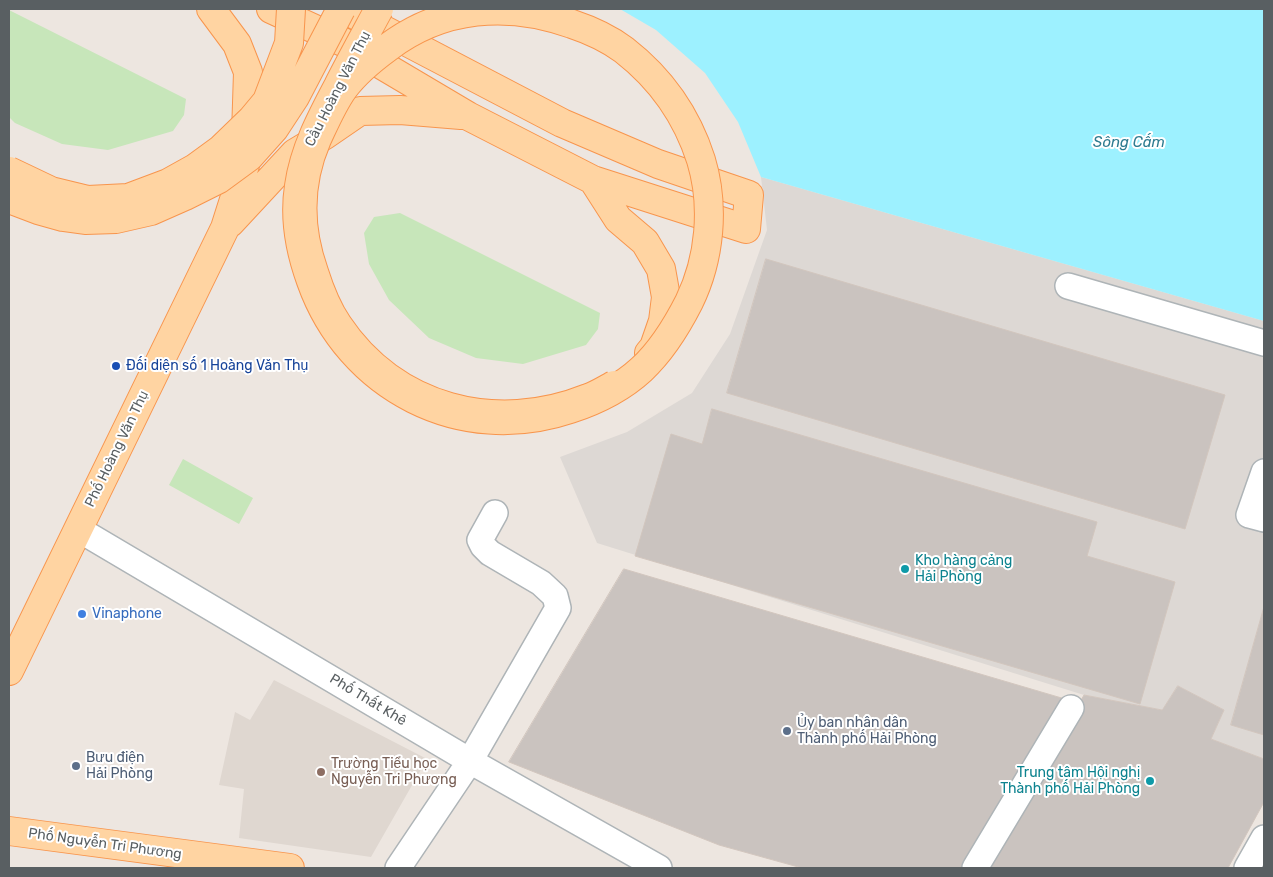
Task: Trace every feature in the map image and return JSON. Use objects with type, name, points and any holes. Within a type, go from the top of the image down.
[{"type":"main road","name":"Phố Hoàng Văn Thụ","points":[[9,671],[225,228],[245,165],[248,72],[237,44],[211,9]]},
{"type":"main road","points":[[9,199],[63,217],[85,220],[116,219],[152,211],[219,179],[249,157],[274,129],[294,97],[342,9],[562,123],[658,164],[749,195],[746,229],[593,180],[468,116],[343,42],[271,9]]},
{"type":"main road","points":[[9,171],[51,190],[88,200],[128,198],[168,183],[195,168],[221,149],[267,101],[289,43],[291,9]]},
{"type":"main road","name":"Cầu Hoàng Văn Thụ","points":[[379,9],[321,117],[306,152],[298,188],[297,225],[304,262],[316,297],[334,328],[356,357],[383,382],[414,400],[450,414],[488,420],[524,420],[560,413],[592,402],[617,389],[640,372],[678,324],[694,291],[705,254],[710,216],[706,176],[694,137],[674,103],[650,73],[621,48],[588,29],[549,16],[513,10],[473,11],[436,20],[401,37],[371,60],[345,86],[326,119],[311,154],[303,189],[302,224],[310,260],[321,295],[338,325],[360,353],[387,377],[417,395],[452,409],[489,415],[524,414],[559,408],[590,398],[614,385],[636,367],[654,347],[663,321],[666,297],[661,269],[645,242],[618,219],[593,180]]},
{"type":"main road","name":"Phố Hoàng Văn Thụ","points":[[225,228],[295,153],[360,111],[400,110],[468,116]]},
{"type":"main road","name":"Phố Nguyễn Tri Phương","points":[[9,831],[290,868]]},
{"type":"street","points":[[1068,286],[1264,343]]},
{"type":"street","points":[[1264,472],[1250,515],[1264,519]]},
{"type":"street","points":[[398,868],[470,761],[558,608],[555,596],[541,584],[490,553],[483,546],[480,540],[495,513]]},
{"type":"street","name":"Phố Thất Khê","points":[[78,529],[470,761],[659,868]]},
{"type":"street","points":[[975,868],[1071,708]]},
{"type":"street","points":[[1247,868],[1264,838]]},
{"type":"shaded area","points":[[761,177],[1264,321],[1264,759],[1211,739],[1224,710],[1178,686],[1162,710],[1084,695],[597,543],[560,457],[627,432],[692,393],[730,334],[767,230]]},
{"type":"shaded area","name":"Trường Tiểu học Nguyễn Tri Phương","points":[[274,680],[427,759],[371,857],[239,838],[244,789],[219,785],[235,712],[250,720]]},
{"type":"green space","points":[[9,10],[186,99],[184,115],[173,131],[108,150],[62,144],[15,123],[9,117]]},
{"type":"green space","points":[[400,213],[600,313],[598,329],[586,345],[523,364],[476,358],[429,338],[389,300],[369,264],[364,233],[374,217]]},
{"type":"green space","points":[[183,459],[253,498],[239,524],[169,485]]},
{"type":"water","name":"Sông Cấm","points":[[620,9],[1264,9],[1264,321],[761,177],[738,122],[705,73],[656,30]]},
{"type":"building","points":[[766,259],[1225,395],[1185,529],[727,393]]},
{"type":"building","name":"Kho hàng cảng Hải Phòng","points":[[712,409],[1097,522],[1087,556],[1175,582],[1140,704],[635,556],[671,434],[702,444]]},
{"type":"building","name":"Ủy ban nhân dân Thành phố Hải Phòng","points":[[624,569],[1065,699],[968,868],[802,868],[719,845],[509,762]]},
{"type":"building","points":[[1264,607],[1264,735],[1231,725]]},
{"type":"building","name":"Trung tâm Hội nghị Thành phố Hải Phòng","points":[[1178,686],[1224,710],[1211,739],[1264,759],[1264,802],[1228,868],[985,868],[1084,695],[1162,710]]},
{"type":"place","name":"Đối diện số 1 Hoàng Văn Thụ","points":[[116,366]]},
{"type":"place","name":"Kho hàng cảng Hải Phòng","points":[[905,569]]},
{"type":"place","name":"Vinaphone","points":[[82,614]]},
{"type":"place","name":"Ủy ban nhân dân Thành phố Hải Phòng","points":[[787,731]]},
{"type":"place","name":"Bưu điện Hải Phòng","points":[[76,766]]},
{"type":"place","name":"Trường Tiểu học Nguyễn Tri Phương","points":[[321,772]]},
{"type":"place","name":"Trung tâm Hội nghị Thành phố Hải Phòng","points":[[1150,781]]}]
